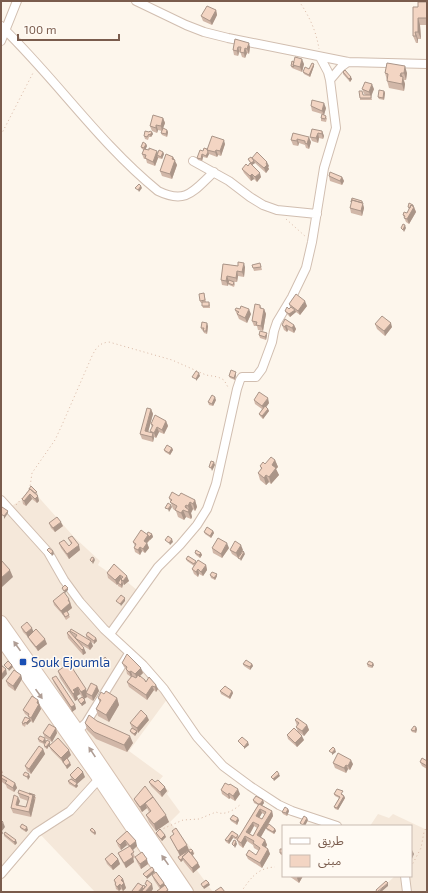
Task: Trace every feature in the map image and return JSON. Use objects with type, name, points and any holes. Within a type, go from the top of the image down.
[{"type":"main road","points":[[1,622],[74,734],[146,839],[175,892]]},
{"type":"main road","points":[[1,639],[74,734],[99,779],[187,892]]},
{"type":"street","points":[[1,41],[3,29],[17,1]]},
{"type":"street","points":[[136,1],[186,25],[204,32],[228,38],[348,62],[427,64]]},
{"type":"street","points":[[3,29],[38,63],[65,96],[111,147],[158,191],[176,197],[184,196],[192,192],[214,172]]},
{"type":"street","points":[[110,634],[158,567],[197,525],[207,509],[216,484],[240,380],[242,377],[256,377],[262,369],[272,342],[277,322],[292,297],[306,268],[312,242],[323,175],[336,128],[330,80],[328,72],[320,57]]},
{"type":"street","points":[[330,80],[336,72],[348,62]]},
{"type":"street","points":[[193,161],[229,181],[250,198],[263,205],[277,210],[317,214]]},
{"type":"street","points":[[1,500],[48,552],[64,580],[80,602],[110,634],[143,665],[164,689],[197,737],[223,766],[279,805],[334,825]]},
{"type":"street","points":[[74,734],[86,723],[129,653]]},
{"type":"street","points":[[1,874],[36,833],[70,811],[99,779]]},
{"type":"street","points":[[404,877],[408,892]]},
{"type":"path","points":[[299,1],[314,28],[320,57]]},
{"type":"path","points":[[1,135],[38,63]]},
{"type":"path","points":[[277,210],[302,235],[312,242]]},
{"type":"path","points":[[11,510],[26,494],[30,487],[32,473],[57,435],[85,375],[92,356],[97,348],[103,343],[109,342],[172,360],[206,375],[218,377],[224,380],[230,392],[236,394]]},
{"type":"path","points":[[146,839],[163,828],[183,820],[198,820],[216,812],[226,814],[241,804]]},
{"type":"path","points":[[412,865],[421,848],[424,832],[427,826]]},
{"type":"path","points":[[241,892],[258,872],[266,868],[275,867]]},
{"type":"shaded area","points":[[34,492],[74,537],[100,561],[98,565],[111,574],[115,572],[137,590],[106,634],[168,698],[129,751],[163,776],[158,782],[169,791],[167,794],[180,812],[170,822],[195,853],[190,861],[213,892],[193,892],[191,889],[186,892],[95,892],[39,833],[1,871],[1,506],[5,510]]},
{"type":"shaded area","points":[[378,814],[389,818],[393,814],[427,830],[427,892],[378,892],[394,877],[412,877],[412,825],[371,825]]},
{"type":"building","points":[[418,2],[427,2],[427,18],[418,18],[418,32],[415,32],[416,36],[413,36],[413,7],[418,7]]},
{"type":"building","points":[[207,6],[216,10],[210,21],[201,16]]},
{"type":"building","points":[[235,39],[249,43],[247,49],[245,48],[244,53],[240,52],[241,47],[238,47],[237,51],[233,50]]},
{"type":"building","points":[[295,57],[302,59],[300,67],[293,65]]},
{"type":"building","points":[[292,61],[294,62],[294,67],[291,66]]},
{"type":"building","points":[[312,63],[314,64],[309,75],[303,72],[305,67],[309,69]]},
{"type":"building","points":[[387,63],[405,66],[404,73],[401,73],[400,76],[403,77],[402,84],[387,81],[388,74],[385,73]]},
{"type":"building","points":[[345,70],[351,77],[349,79],[343,72]]},
{"type":"building","points":[[365,82],[372,84],[369,92],[362,89]]},
{"type":"building","points":[[379,90],[384,91],[383,98],[378,97]]},
{"type":"building","points":[[359,91],[362,91],[363,95],[371,95],[371,98],[360,98]]},
{"type":"building","points":[[312,100],[324,103],[322,111],[311,106]]},
{"type":"building","points":[[322,114],[326,116],[325,119],[321,118]]},
{"type":"building","points":[[153,115],[163,118],[161,126],[156,125],[156,128],[150,126]]},
{"type":"building","points":[[163,128],[167,130],[166,134],[161,133]]},
{"type":"building","points":[[312,129],[322,131],[322,134],[318,133],[316,138],[310,137]]},
{"type":"building","points":[[145,131],[152,132],[147,137],[144,136]]},
{"type":"building","points":[[293,133],[309,137],[307,144],[305,141],[297,139],[297,141],[291,140]]},
{"type":"building","points":[[212,136],[224,140],[220,151],[216,150],[215,152],[207,150]]},
{"type":"building","points":[[143,142],[146,144],[144,148],[141,147]]},
{"type":"building","points":[[149,148],[157,151],[153,162],[145,158],[146,155],[142,154],[144,149],[149,150]]},
{"type":"building","points":[[204,148],[207,149],[208,152],[206,156],[202,154],[201,159],[197,158],[200,150],[203,151]]},
{"type":"building","points":[[159,150],[163,152],[161,157],[157,155]]},
{"type":"building","points":[[257,152],[267,162],[267,165],[264,168],[252,158]]},
{"type":"building","points":[[166,154],[173,157],[172,159],[175,160],[170,174],[160,171]]},
{"type":"building","points":[[251,157],[254,161],[251,163],[248,159]]},
{"type":"building","points":[[250,163],[260,173],[255,177],[252,174],[250,176],[242,169],[246,164],[248,166]]},
{"type":"building","points":[[330,172],[342,177],[340,181],[329,176]]},
{"type":"building","points":[[139,184],[141,186],[138,190],[135,188]]},
{"type":"building","points":[[352,198],[362,201],[362,203],[352,200],[351,202]]},
{"type":"building","points":[[352,200],[363,203],[361,211],[350,208]]},
{"type":"building","points":[[409,203],[413,205],[411,205],[410,208],[408,207]]},
{"type":"building","points":[[411,205],[414,207],[407,219],[404,218],[404,212],[407,213]]},
{"type":"building","points":[[403,224],[405,225],[403,230],[401,228]]},
{"type":"building","points":[[238,262],[244,263],[242,272],[237,271],[236,278],[227,276],[226,281],[221,280],[223,264],[238,266]]},
{"type":"building","points":[[260,263],[261,267],[253,268],[252,265]]},
{"type":"building","points":[[229,280],[234,282],[233,285],[228,283]]},
{"type":"building","points":[[204,293],[205,300],[200,301],[199,294]]},
{"type":"building","points":[[296,294],[305,301],[298,311],[289,304]]},
{"type":"building","points":[[202,302],[209,302],[209,306],[202,306]]},
{"type":"building","points":[[255,304],[260,305],[260,308],[264,309],[261,326],[256,325],[257,322],[252,321]]},
{"type":"building","points":[[241,306],[249,309],[245,318],[237,314],[239,312],[235,310],[236,308],[240,309]]},
{"type":"building","points":[[287,307],[289,309],[291,307],[295,310],[289,314],[285,311]]},
{"type":"building","points":[[382,316],[391,323],[384,331],[375,324]]},
{"type":"building","points":[[285,319],[294,325],[292,328],[282,325]]},
{"type":"building","points":[[202,322],[207,323],[206,331],[203,331],[204,328],[201,328]]},
{"type":"building","points":[[260,331],[267,333],[265,337],[259,335]]},
{"type":"building","points":[[231,370],[236,372],[234,378],[229,376]]},
{"type":"building","points":[[196,371],[199,373],[196,379],[192,377]]},
{"type":"building","points":[[259,392],[268,398],[262,406],[254,400]]},
{"type":"building","points":[[212,395],[215,397],[212,404],[208,402]]},
{"type":"building","points":[[265,406],[268,409],[262,416],[259,414]]},
{"type":"building","points":[[147,408],[151,409],[145,431],[153,433],[152,437],[140,434]]},
{"type":"building","points":[[155,415],[166,421],[162,430],[157,427],[154,433],[150,431]]},
{"type":"building","points":[[167,445],[172,448],[169,453],[164,450]]},
{"type":"building","points":[[271,457],[275,460],[272,465],[276,468],[269,477],[266,475],[264,478],[258,473],[262,468],[260,466],[263,462],[265,464]]},
{"type":"building","points":[[211,461],[214,462],[211,468],[209,467]]},
{"type":"building","points":[[31,486],[37,492],[35,493],[29,489]]},
{"type":"building","points":[[30,489],[38,496],[35,499],[30,494],[24,501],[22,499]]},
{"type":"building","points":[[172,492],[179,496],[181,493],[195,500],[193,504],[190,502],[188,506],[186,505],[185,507],[189,510],[188,512],[183,510],[181,513],[175,510],[177,506],[170,502],[172,500],[169,498]]},
{"type":"building","points":[[168,503],[171,505],[168,509],[165,508]]},
{"type":"building","points":[[2,507],[8,511],[4,516],[1,514]]},
{"type":"building","points":[[57,517],[61,522],[53,528],[49,523]]},
{"type":"building","points":[[207,527],[213,531],[210,536],[204,532]]},
{"type":"building","points":[[141,530],[148,535],[144,541],[147,543],[143,549],[140,547],[138,550],[134,548],[136,544],[133,542]]},
{"type":"building","points":[[148,532],[152,534],[149,537],[147,534]]},
{"type":"building","points":[[72,536],[79,545],[67,554],[59,543],[64,540],[69,546],[72,543],[68,538]]},
{"type":"building","points":[[168,536],[172,539],[169,543],[165,540]]},
{"type":"building","points":[[218,538],[227,543],[221,554],[212,548]]},
{"type":"building","points":[[235,541],[241,545],[236,553],[230,550]]},
{"type":"building","points":[[49,548],[53,551],[51,554],[47,550]]},
{"type":"building","points":[[196,550],[201,553],[199,555],[195,553]]},
{"type":"building","points":[[243,551],[244,552],[240,559],[238,558]]},
{"type":"building","points":[[188,556],[196,561],[194,564],[186,559]]},
{"type":"building","points":[[1,560],[10,570],[1,578]]},
{"type":"building","points":[[198,560],[206,565],[201,572],[198,569],[196,572],[192,569]]},
{"type":"building","points":[[114,564],[127,576],[123,581],[121,579],[123,577],[120,575],[115,580],[107,573]]},
{"type":"building","points":[[212,572],[217,574],[214,578],[210,575]]},
{"type":"building","points":[[121,578],[122,582],[121,585],[118,583]]},
{"type":"building","points":[[65,585],[68,588],[64,591],[62,588]]},
{"type":"building","points":[[64,592],[70,603],[61,611],[53,601]]},
{"type":"building","points":[[121,595],[125,598],[120,604],[116,601]]},
{"type":"building","points":[[67,611],[69,615],[65,617],[63,613]]},
{"type":"building","points":[[27,622],[32,628],[26,633],[21,627]]},
{"type":"building","points":[[36,629],[45,639],[36,647],[28,637]]},
{"type":"building","points":[[71,629],[91,641],[88,646],[75,638],[77,635],[70,631]]},
{"type":"building","points":[[69,631],[84,648],[82,650],[67,633]]},
{"type":"building","points":[[88,632],[96,638],[94,641],[86,635]]},
{"type":"building","points":[[127,654],[141,668],[135,674],[131,671],[129,672],[126,669],[127,667],[122,663]]},
{"type":"building","points":[[105,657],[108,660],[105,662],[103,660]]},
{"type":"building","points":[[246,660],[252,664],[250,667],[243,664]]},
{"type":"building","points":[[8,661],[12,665],[8,669],[4,665]]},
{"type":"building","points":[[369,661],[373,663],[372,666],[367,664]]},
{"type":"building","points":[[69,663],[86,689],[81,692],[78,687],[73,690],[75,692],[73,694],[58,671]]},
{"type":"building","points":[[1,665],[6,669],[1,675]]},
{"type":"building","points":[[14,670],[21,675],[13,686],[6,681]]},
{"type":"building","points":[[138,675],[146,682],[149,677],[156,685],[155,687],[152,686],[146,695],[127,682],[132,676],[136,678]]},
{"type":"building","points":[[56,676],[75,705],[71,707],[52,678]]},
{"type":"building","points":[[91,683],[97,686],[92,696],[86,693]]},
{"type":"building","points":[[225,686],[232,691],[229,697],[220,691]]},
{"type":"building","points":[[106,691],[117,698],[106,715],[96,709],[101,700],[98,698],[101,692],[104,694]]},
{"type":"building","points":[[32,696],[38,700],[37,703],[39,704],[31,718],[28,716],[29,714],[23,710]]},
{"type":"building","points":[[82,697],[85,700],[81,704],[78,700]]},
{"type":"building","points":[[141,710],[147,716],[137,728],[130,723]]},
{"type":"building","points":[[89,715],[97,721],[130,736],[124,745],[94,732],[85,723]]},
{"type":"building","points":[[25,717],[30,719],[24,724],[22,723]]},
{"type":"building","points":[[297,718],[307,725],[302,731],[296,727],[299,723],[295,720]]},
{"type":"building","points":[[49,724],[56,728],[50,738],[43,733]]},
{"type":"building","points":[[414,726],[416,727],[415,731],[411,730]]},
{"type":"building","points":[[132,728],[137,731],[134,734],[130,731]]},
{"type":"building","points":[[294,728],[302,736],[295,743],[287,735]]},
{"type":"building","points":[[40,736],[45,738],[43,742],[38,739]]},
{"type":"building","points":[[242,737],[248,742],[244,747],[238,741]]},
{"type":"building","points":[[58,738],[69,750],[61,758],[49,746]]},
{"type":"building","points":[[47,740],[50,742],[46,747],[44,745]]},
{"type":"building","points":[[39,746],[43,749],[29,769],[25,766]]},
{"type":"building","points":[[333,747],[335,749],[332,753],[329,751]]},
{"type":"building","points":[[338,753],[351,760],[348,766],[346,765],[344,768],[333,763]]},
{"type":"building","points":[[67,758],[70,763],[66,766],[63,762]]},
{"type":"building","points":[[422,758],[427,761],[427,766],[420,762]]},
{"type":"building","points":[[78,767],[83,772],[75,780],[70,775]]},
{"type":"building","points":[[277,771],[279,774],[273,779],[271,777]]},
{"type":"building","points":[[25,772],[29,774],[27,777],[23,775]]},
{"type":"building","points":[[2,775],[15,783],[13,788],[5,783],[7,781],[1,778]]},
{"type":"building","points":[[71,779],[77,783],[75,786],[68,781]]},
{"type":"building","points":[[152,779],[155,782],[158,780],[165,787],[160,792],[149,782]]},
{"type":"building","points":[[225,783],[238,789],[233,796],[229,793],[228,795],[221,790]]},
{"type":"building","points":[[145,786],[153,797],[140,807],[134,799]]},
{"type":"building","points":[[337,789],[343,791],[341,794],[344,796],[337,808],[334,807],[340,797],[334,794]]},
{"type":"building","points":[[19,790],[33,795],[29,812],[11,808],[14,795],[18,797],[16,805],[26,807],[29,797],[18,793]]},
{"type":"building","points":[[256,796],[263,800],[260,804],[253,800]]},
{"type":"building","points":[[153,797],[166,815],[154,824],[146,815],[151,811],[145,803]]},
{"type":"building","points":[[259,804],[272,811],[257,835],[265,840],[262,845],[268,849],[260,863],[246,855],[249,850],[256,855],[260,848],[253,843],[254,841],[245,836],[241,843],[237,840]],"holes":[[[260,809],[266,812],[262,819],[256,816]],[[253,822],[259,825],[253,836],[246,832]]]},
{"type":"building","points":[[285,807],[288,809],[286,813],[282,812]]},
{"type":"building","points":[[233,815],[238,818],[236,822],[230,819]]},
{"type":"building","points":[[304,816],[307,818],[303,825],[300,823]]},
{"type":"building","points":[[22,824],[27,827],[25,830],[20,827]]},
{"type":"building","points":[[269,824],[275,829],[273,832],[266,828]]},
{"type":"building","points":[[92,828],[95,831],[94,833],[90,830]]},
{"type":"building","points":[[176,828],[187,845],[178,851],[170,837],[174,834],[172,831]]},
{"type":"building","points":[[160,829],[165,835],[161,839],[156,833]]},
{"type":"building","points":[[127,831],[136,841],[130,846],[125,840],[120,845],[116,841]]},
{"type":"building","points":[[232,831],[238,835],[236,838],[232,835],[228,841],[225,840]]},
{"type":"building","points":[[5,832],[16,840],[14,842],[4,834]]},
{"type":"building","points":[[234,840],[236,841],[234,846],[232,844]]},
{"type":"building","points":[[130,846],[134,852],[131,854],[133,857],[124,863],[118,853]]},
{"type":"building","points":[[191,849],[193,851],[190,853],[189,851],[180,860],[178,857]]},
{"type":"building","points":[[189,851],[198,863],[192,868],[182,857]]},
{"type":"building","points":[[142,852],[147,859],[140,864],[135,857]]},
{"type":"building","points":[[112,853],[118,859],[111,866],[105,859]]},
{"type":"building","points":[[152,867],[154,870],[146,877],[143,874]]},
{"type":"building","points":[[156,872],[164,883],[160,886],[152,875]]},
{"type":"building","points":[[119,875],[123,879],[121,880],[124,883],[117,887],[114,880]]},
{"type":"building","points":[[147,880],[152,884],[145,892],[141,892],[147,885],[145,884]]},
{"type":"building","points":[[206,880],[209,883],[203,887],[201,884]]},
{"type":"building","points":[[386,881],[388,883],[377,892],[376,890]]},
{"type":"building","points":[[138,883],[143,886],[138,892],[133,892],[132,891]]},
{"type":"building","points":[[165,885],[168,890],[165,892],[157,891]]},
{"type":"building","points":[[221,887],[225,892],[215,892],[215,891]]},
{"type":"place","name":"Souk Ejoumla","points":[[23,662]]}]
